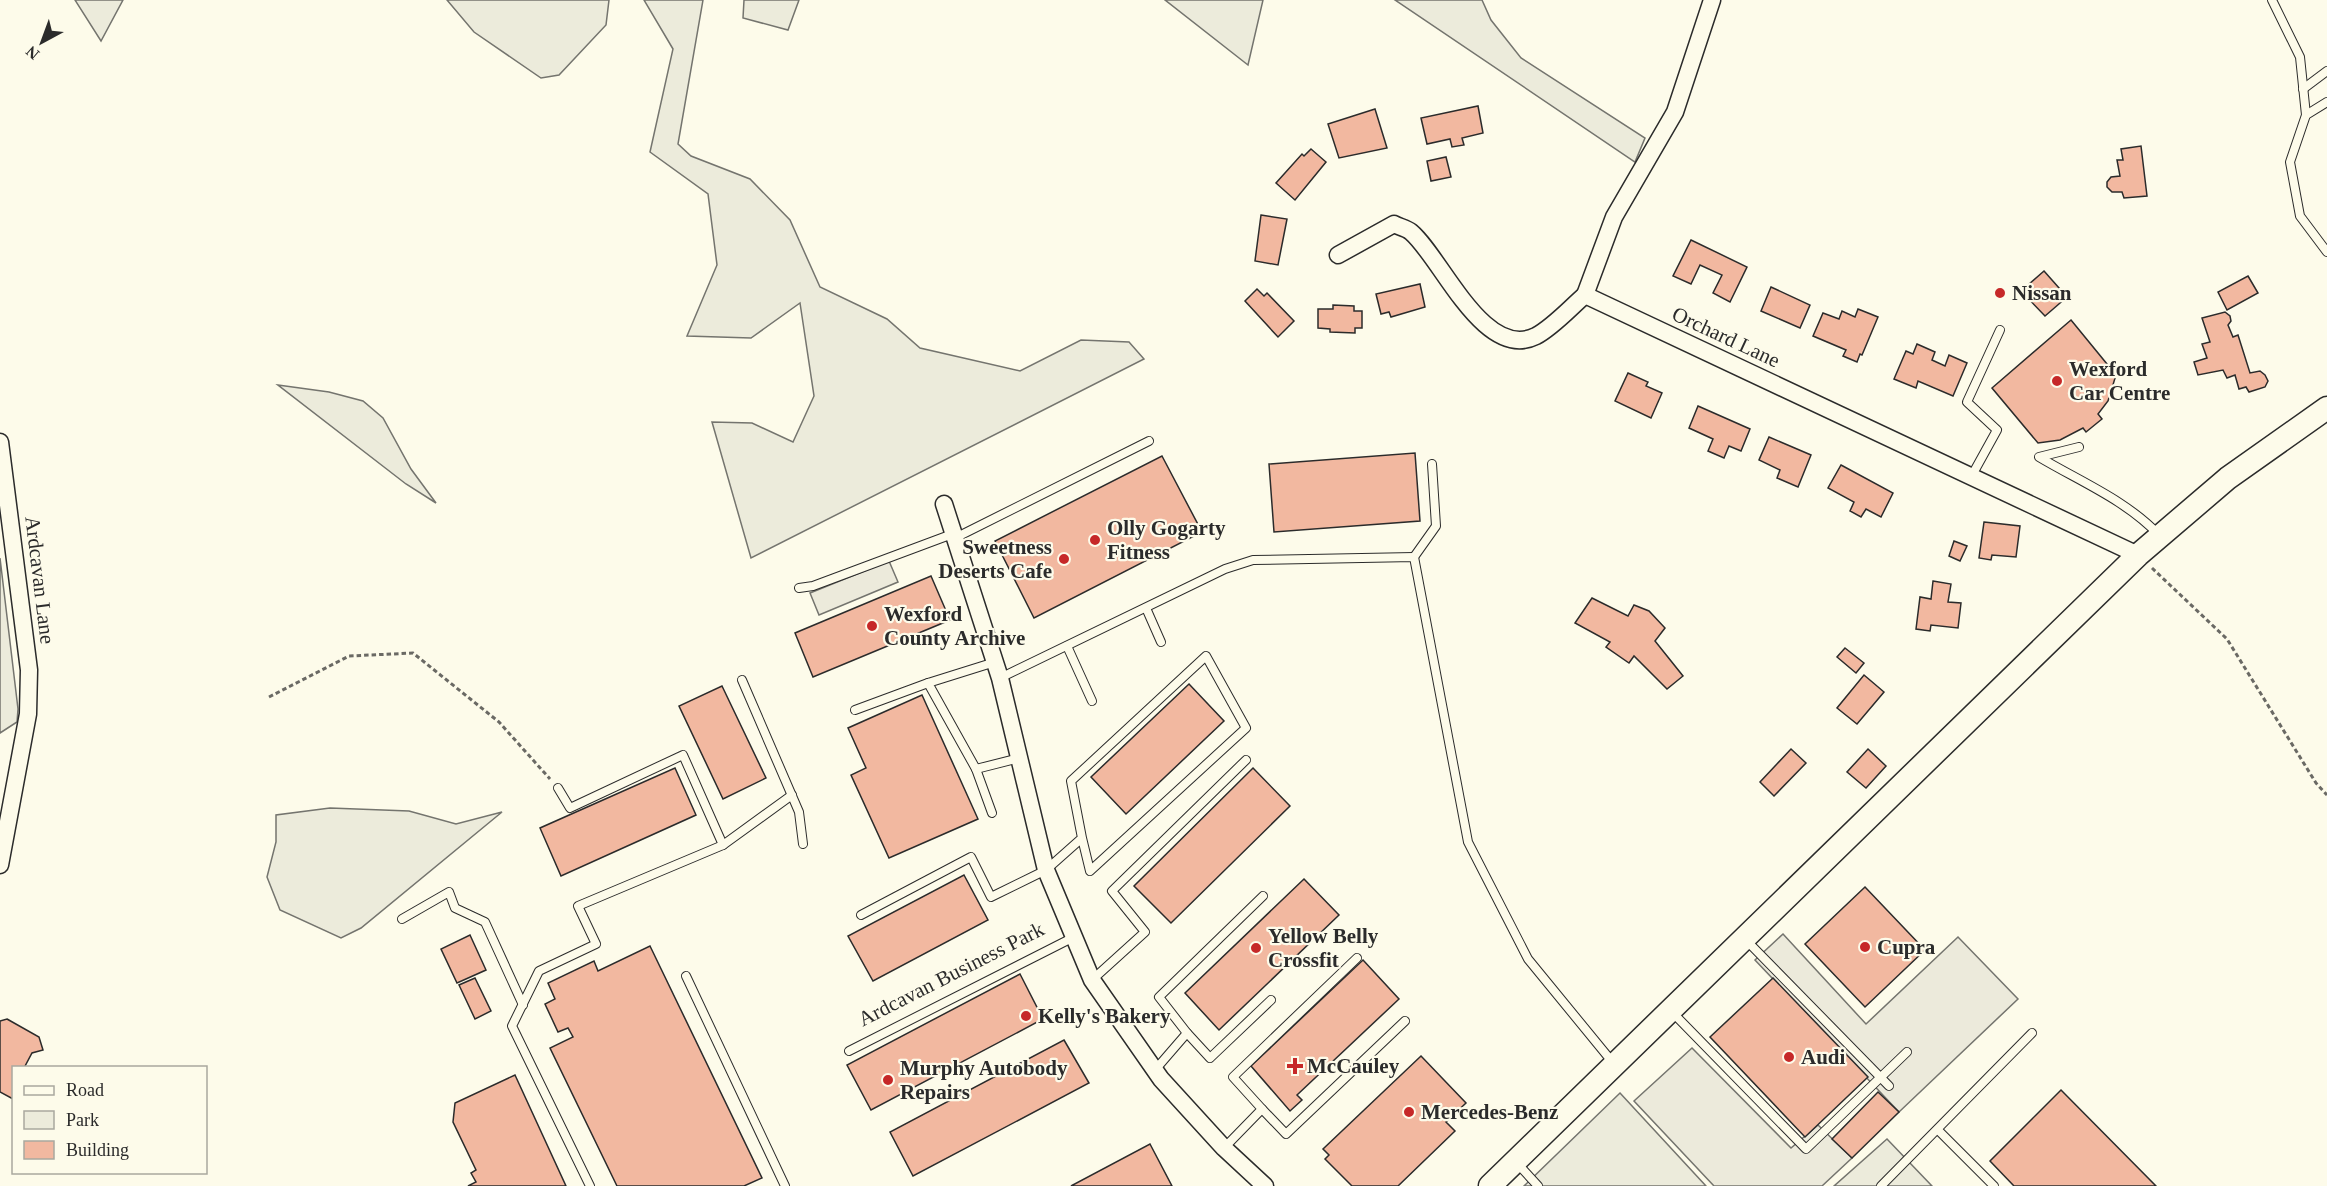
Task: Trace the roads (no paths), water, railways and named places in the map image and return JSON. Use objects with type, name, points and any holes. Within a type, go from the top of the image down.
[{"type":"main road","points":[[1490,1186],[2138,555],[2228,478],[2327,408]]},
{"type":"street","points":[[1338,255],[1394,224],[1410,231],[1453,289],[1493,332],[1512,339],[1535,337],[1586,296],[1614,217],[1675,112],[1712,0]]},
{"type":"street","name":"Orchard Lane","points":[[1586,296],[2138,555]]},
{"type":"street","name":"Ardcavan Lane","points":[[0,442],[29,670],[28,714],[0,865]]},
{"type":"street","name":"Ardcavan Business Park","points":[[944,504],[957,537],[997,670],[1046,870],[1092,980],[1155,1070],[1224,1148],[1265,1186]]},
{"type":"lane","points":[[2272,0],[2300,57],[2306,115],[2290,162],[2300,216],[2327,252]]},
{"type":"lane","points":[[2303,89],[2327,70]]},
{"type":"lane","points":[[2306,115],[2327,102]]},
{"type":"lane","points":[[1971,477],[1996,430],[1966,402],[2000,330]]},
{"type":"lane","points":[[799,588],[845,577],[947,536],[957,537],[1149,441]]},
{"type":"lane","points":[[2079,447],[2039,458],[2122,503],[2142,516],[2160,536]]},
{"type":"lane","points":[[1432,464],[1436,526],[1414,557],[1468,842],[1528,959],[1614,1065]]},
{"type":"lane","points":[[855,710],[928,683],[997,670],[1068,646],[1225,569],[1252,560],[1414,557]]},
{"type":"lane","points":[[1146,608],[1161,642]]},
{"type":"lane","points":[[1068,646],[1092,701]]},
{"type":"lane","points":[[1206,656],[1246,728],[1090,872],[1082,838],[1071,781],[1206,656]]},
{"type":"lane","points":[[742,680],[799,812],[803,844]]},
{"type":"lane","points":[[928,683],[976,769],[992,813]]},
{"type":"lane","points":[[558,788],[570,808],[683,755],[723,845]]},
{"type":"lane","points":[[976,769],[1019,758]]},
{"type":"lane","points":[[1092,980],[1145,932],[1112,891],[1246,759]]},
{"type":"lane","points":[[590,1186],[512,1026],[539,971],[596,945],[578,906],[723,845],[792,795]]},
{"type":"lane","points":[[861,915],[971,857],[990,897],[1046,870],[1082,838]]},
{"type":"lane","points":[[402,919],[449,892],[455,908],[485,922],[523,1005]]},
{"type":"lane","points":[[1263,896],[1159,997],[1210,1058],[1271,1000]]},
{"type":"lane","name":"Ardcavan Business Park","points":[[849,1051],[1074,937]]},
{"type":"lane","points":[[1744,939],[1889,1086]]},
{"type":"lane","points":[[1357,958],[1233,1077],[1286,1134],[1405,1022]]},
{"type":"lane","points":[[686,976],[785,1186]]},
{"type":"lane","points":[[1670,1011],[1806,1149],[1907,1052]]},
{"type":"lane","points":[[1155,1070],[1187,1033]]},
{"type":"lane","points":[[1881,1186],[2032,1033]]},
{"type":"lane","points":[[1224,1148],[1262,1109]]},
{"type":"lane","points":[[1938,1130],[1994,1186]]},
{"type":"lane","points":[[1515,1162],[1538,1186]]},
{"type":"place","name":"Nissan","points":[[2000,293]]},
{"type":"place","name":"Wexford Car Centre","points":[[2057,381]]},
{"type":"place","name":"Olly Gogarty Fitness","points":[[1095,540]]},
{"type":"place","name":"Sweetness Deserts Cafe","points":[[1064,559]]},
{"type":"place","name":"Wexford County Archive","points":[[872,626]]},
{"type":"place","name":"Cupra","points":[[1865,947]]},
{"type":"place","name":"Yellow Belly Crossfit","points":[[1256,948]]},
{"type":"place","name":"Kelly's Bakery","points":[[1026,1016]]},
{"type":"place","name":"Audi","points":[[1789,1057]]},
{"type":"place","name":"McCauley","points":[[1295,1066]]},
{"type":"place","name":"Murphy Autobody Repairs","points":[[888,1080]]},
{"type":"place","name":"Mercedes-Benz","points":[[1409,1112]]}]
